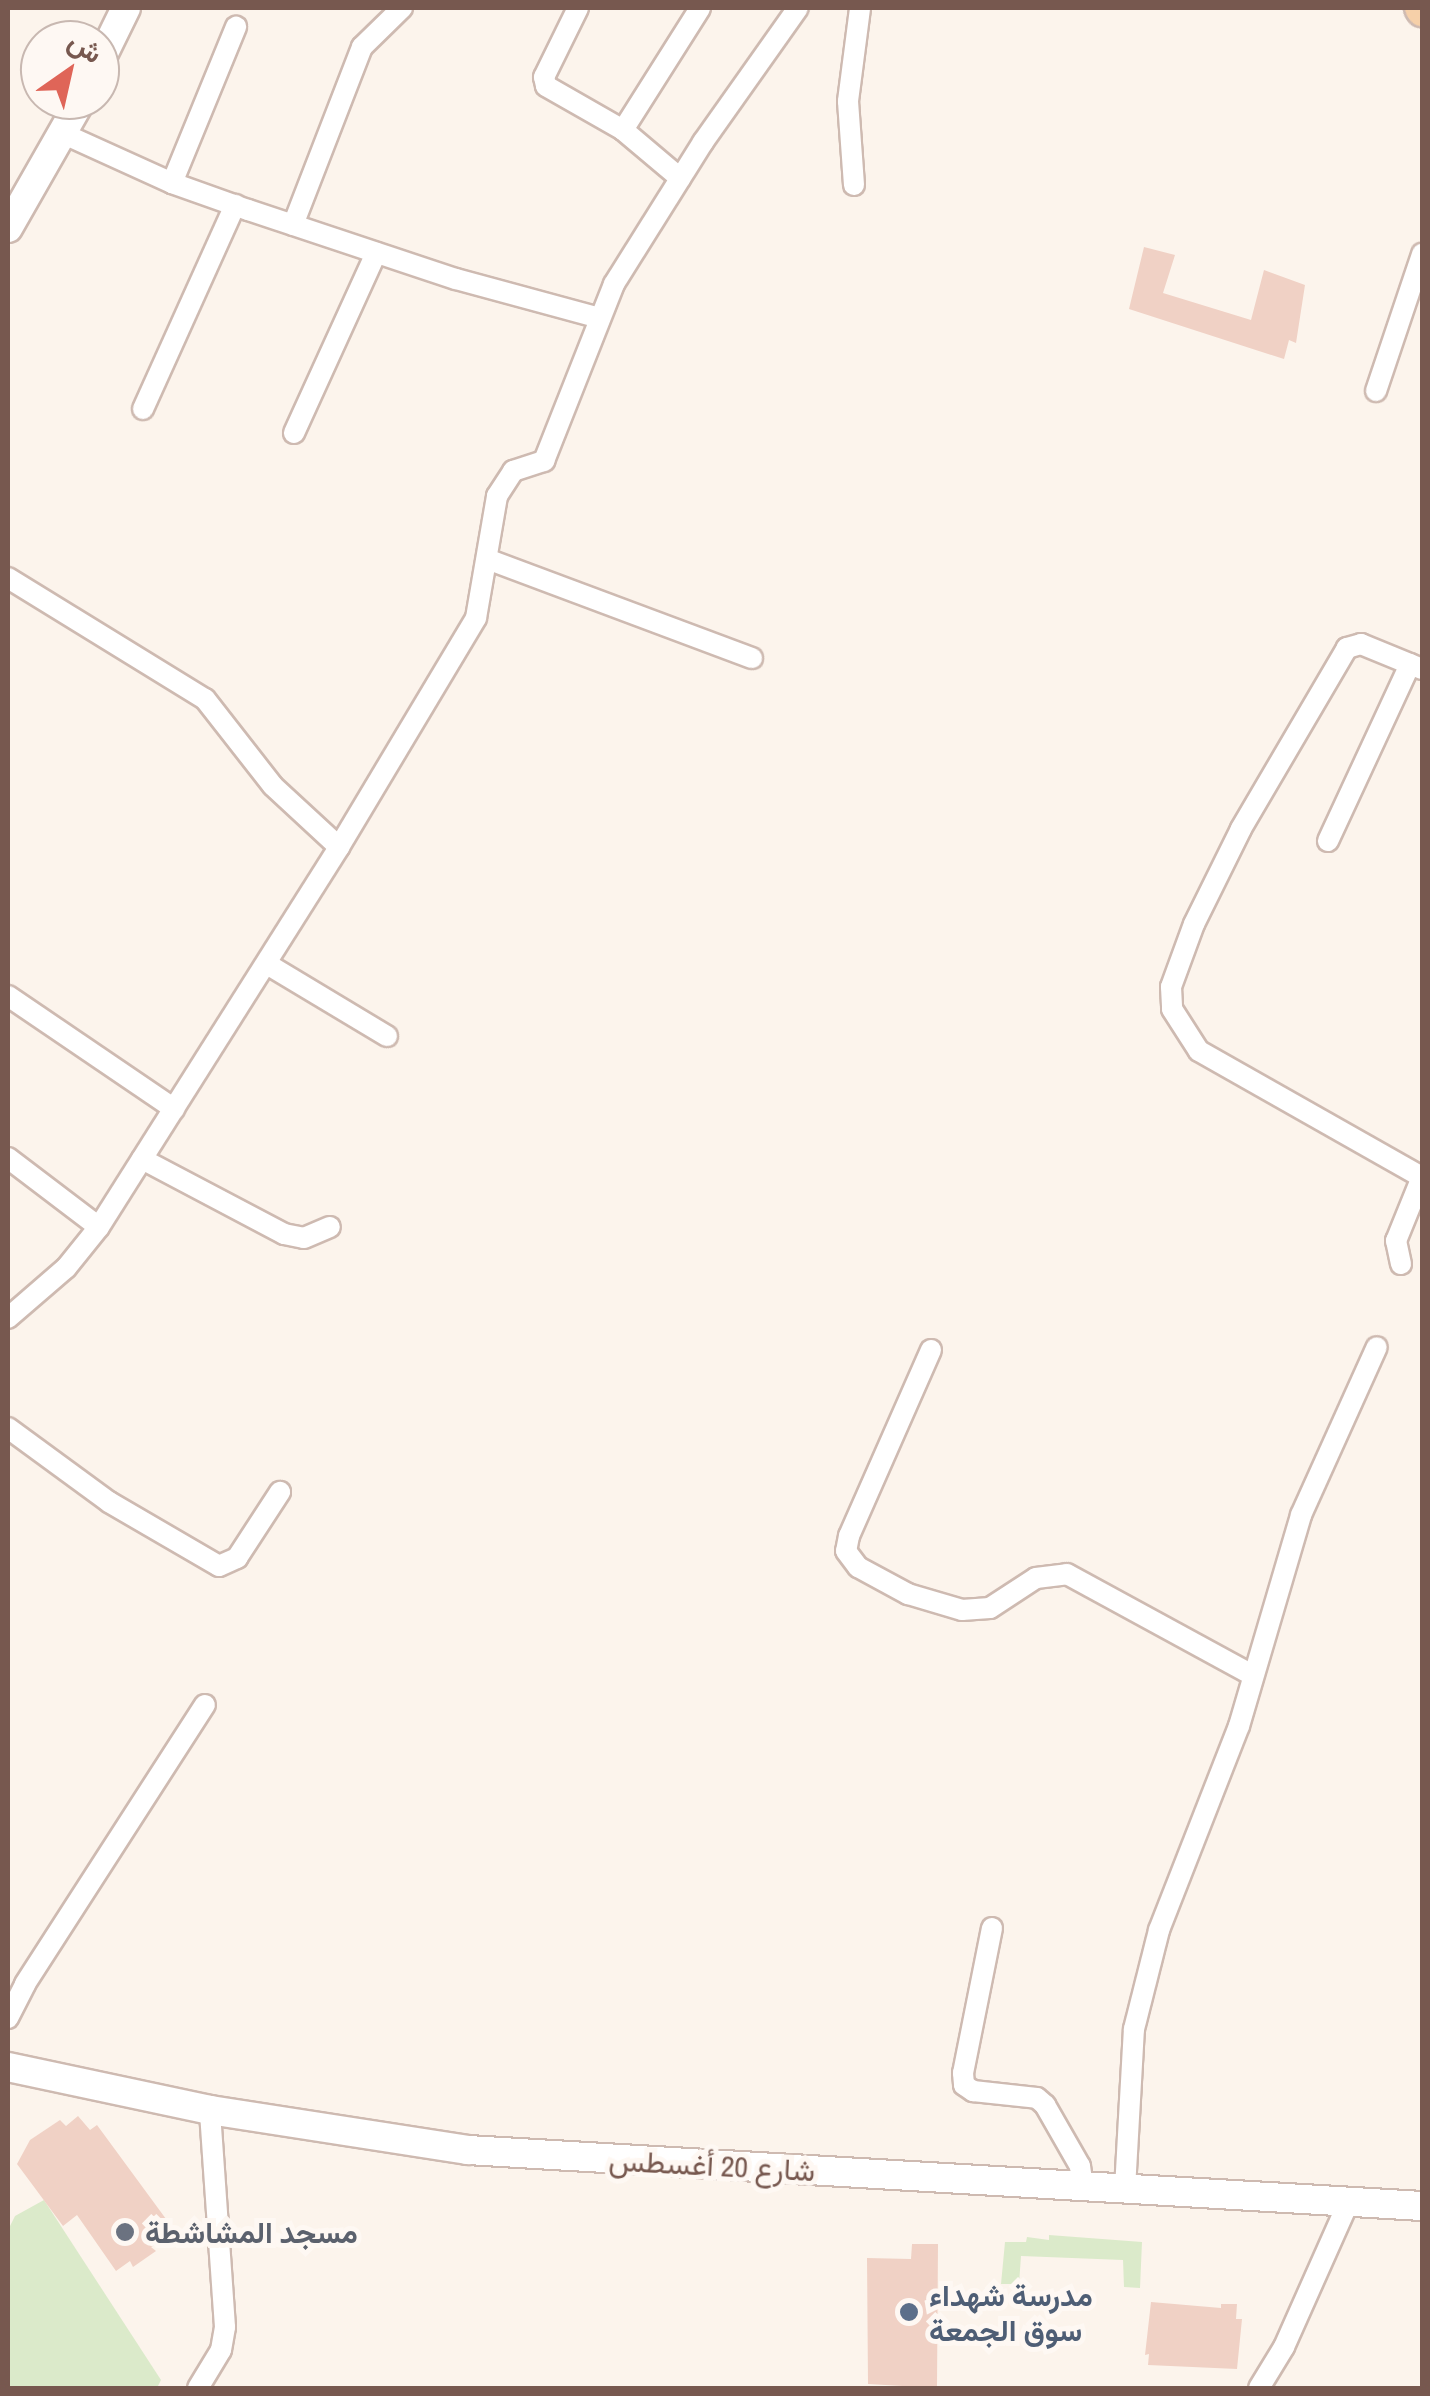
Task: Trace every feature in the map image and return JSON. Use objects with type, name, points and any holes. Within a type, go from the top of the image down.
[{"type":"street","points":[[293,225],[362,46],[402,8]]},
{"type":"street","points":[[578,8],[544,76],[546,86],[623,130],[680,178]]},
{"type":"street","points":[[623,130],[700,8]]},
{"type":"street","points":[[8,1318],[66,1268],[99,1227],[339,847],[476,618],[496,496],[514,471],[544,461],[614,284],[680,178],[798,8]]},
{"type":"street","points":[[854,185],[848,101],[860,8]]},
{"type":"street","points":[[172,183],[236,27]]},
{"type":"street","points":[[10,221],[71,120]]},
{"type":"street","points":[[64,134],[172,183],[293,225],[600,318]]},
{"type":"street","points":[[143,409],[236,205]]},
{"type":"street","points":[[294,433],[376,253]]},
{"type":"street","points":[[1376,391],[1422,254]]},
{"type":"street","points":[[486,559],[752,658]]},
{"type":"street","points":[[8,578],[205,700],[272,786],[339,847]]},
{"type":"street","points":[[1328,841],[1416,666],[1361,644],[1347,648],[1241,829],[1194,924],[1171,987],[1172,1010],[1198,1051],[1422,1177],[1396,1240],[1401,1264]]},
{"type":"street","points":[[267,964],[387,1036]]},
{"type":"street","points":[[8,996],[174,1109]]},
{"type":"street","points":[[8,1158],[99,1227]]},
{"type":"street","points":[[142,1159],[284,1234],[304,1238],[330,1227]]},
{"type":"street","points":[[1125,2189],[1134,2029],[1159,1930],[1239,1726],[1302,1516],[1377,1347]]},
{"type":"street","points":[[931,1350],[849,1536],[846,1551],[858,1566],[908,1594],[962,1610],[990,1608],[1036,1578],[1067,1574],[1252,1675]]},
{"type":"street","points":[[8,1428],[109,1502],[219,1566],[237,1558],[280,1492]]},
{"type":"street","points":[[8,2018],[25,1984],[205,1706]]},
{"type":"street","points":[[992,1928],[963,2073],[964,2086],[973,2091],[1037,2098],[1045,2104],[1080,2166],[1083,2187]]},
{"type":"street","name":"شارع 20 أغسطس","points":[[8,2067],[210,2110],[468,2150],[1422,2206]]},
{"type":"street","points":[[198,2388],[221,2350],[225,2327],[210,2110]]},
{"type":"street","points":[[1259,2388],[1284,2347],[1348,2203]]},
{"type":"green space","points":[[44,2200],[161,2380],[157,2388],[8,2388],[8,2230],[15,2216]]},
{"type":"green space","points":[[1049,2235],[1142,2242],[1140,2288],[1124,2287],[1123,2260],[1021,2256],[1019,2284],[1001,2284],[1005,2242],[1026,2242],[1027,2237],[1049,2240]]},
{"type":"building","points":[[1144,247],[1175,255],[1163,293],[1251,320],[1264,270],[1305,285],[1296,343],[1289,340],[1284,359],[1129,309]]},
{"type":"building","points":[[78,2116],[90,2130],[97,2125],[166,2219],[156,2229],[165,2240],[151,2247],[156,2251],[133,2267],[130,2261],[116,2271],[77,2215],[63,2226],[17,2164],[30,2140],[60,2120],[66,2126]]},
{"type":"building","points":[[912,2244],[938,2244],[937,2388],[868,2384],[867,2258],[911,2259]]},
{"type":"building","points":[[1151,2302],[1221,2308],[1221,2304],[1237,2304],[1236,2319],[1242,2319],[1237,2369],[1148,2365],[1149,2354],[1145,2355]]},
{"type":"place","name":"مسجد المشاشطة","points":[[125,2232]]},
{"type":"place","name":"مدرسة شهداء سوق الجمعة","points":[[909,2312]]}]
